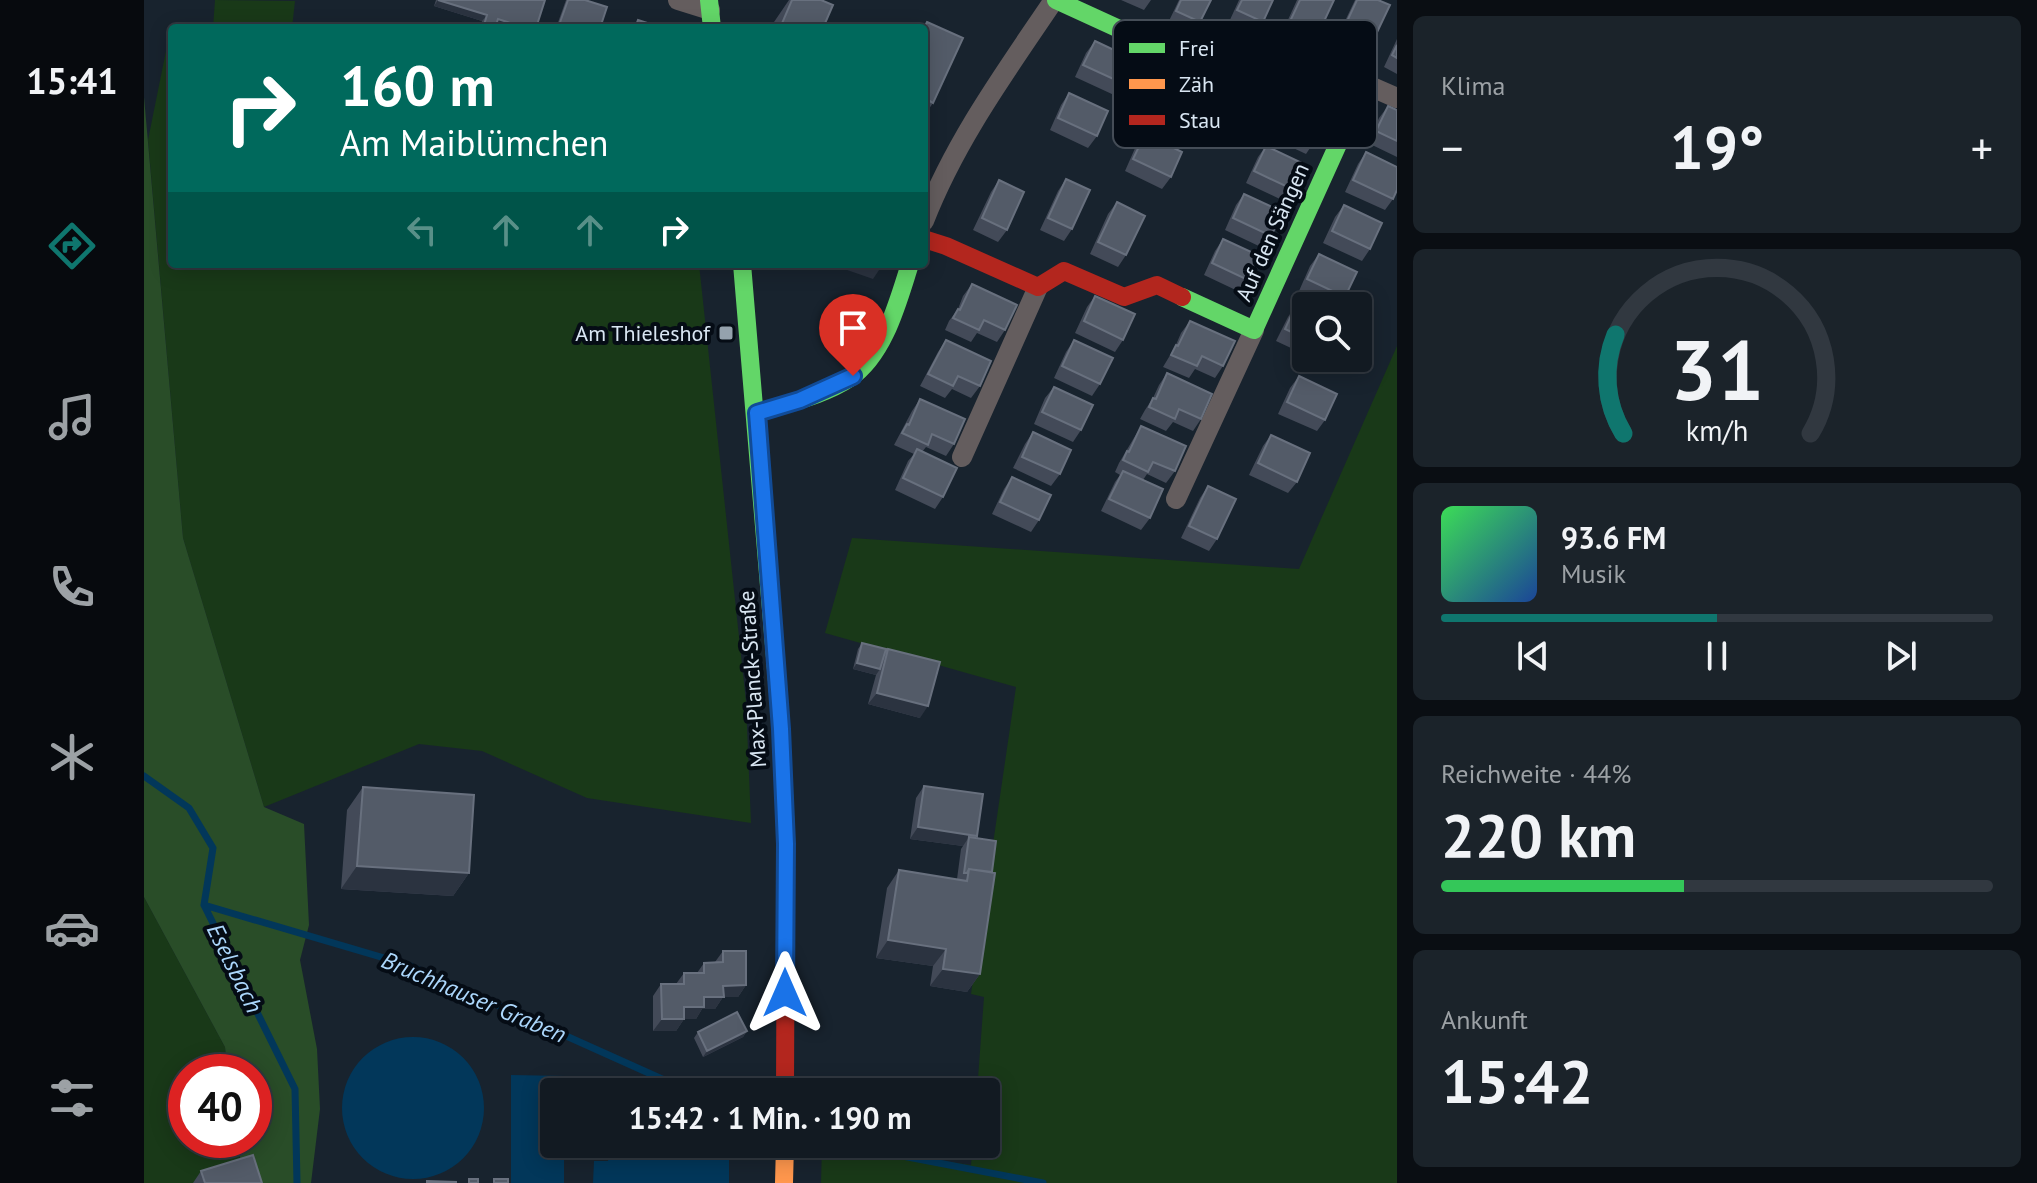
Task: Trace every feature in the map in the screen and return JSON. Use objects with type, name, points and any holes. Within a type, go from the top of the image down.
[{"type":"street","points":[[678,0],[710,13]]},
{"type":"street","points":[[928,211],[939,182],[985,103],[1055,0],[1113,26]]},
{"type":"street","name":"Auf den Sängen","points":[[1377,89],[1397,98]]},
{"type":"street","name":"Auf den Sängen","points":[[1176,499],[1336,148]]},
{"type":"street","points":[[928,240],[1038,287],[962,457]]},
{"type":"street","name":"Max-Planck-Straße","points":[[742,268],[757,413],[781,729],[786,844],[785,1078]]},
{"type":"street","points":[[757,413],[800,400],[853,376],[890,325],[909,268]]},
{"type":"street","name":"Auf den Sängen","points":[[1038,287],[1064,271],[1124,297],[1157,285],[1254,330]]},
{"type":"street","points":[[784,1183],[785,1158]]},
{"type":"green space","points":[[215,0],[295,1],[292,24],[213,24]]},
{"type":"green space","points":[[168,41],[168,268],[699,268],[746,702],[751,823],[587,798],[482,751],[419,744],[264,807],[183,538],[148,140]]},
{"type":"green space","points":[[144,97],[183,538],[264,807],[304,824],[309,925],[300,960],[317,1049],[320,1109],[311,1183],[244,1183],[240,1158],[272,1158],[272,1054],[226,1054],[225,1047],[144,897]]},
{"type":"green space","points":[[1397,346],[1397,1183],[821,1183],[822,1158],[921,1158],[971,1165],[972,1158],[1000,1158],[1000,1078],[978,1078],[984,997],[971,994],[1016,687],[825,633],[852,538],[1299,569]]},
{"type":"green space","points":[[144,897],[225,1047],[226,1054],[168,1054],[168,1158],[239,1158],[241,1172],[207,1183],[144,1183]]},
{"type":"water","points":[[413,1037],[440,1042],[463,1058],[479,1081],[484,1108],[479,1135],[463,1158],[440,1174],[413,1179],[386,1174],[363,1158],[347,1135],[342,1108],[347,1081],[363,1058],[386,1042]]},
{"type":"water","points":[[511,1075],[566,1076],[540,1078],[540,1158],[564,1158],[564,1183],[511,1183]]},
{"type":"water","points":[[608,1158],[729,1158],[729,1183],[593,1183],[594,1161],[608,1161]]},
{"type":"building","points":[[438,0],[545,0],[537,24],[514,24],[498,19],[496,24],[484,24],[487,15]]},
{"type":"building","points":[[568,0],[585,0],[607,7],[601,24],[559,24]]},
{"type":"building","points":[[792,0],[821,0],[833,5],[825,24],[782,24]]},
{"type":"building","points":[[1181,0],[1211,0],[1201,20],[1176,11]]},
{"type":"building","points":[[1242,0],[1273,0],[1264,20],[1237,10]]},
{"type":"building","points":[[1300,0],[1334,0],[1325,20],[1291,20]]},
{"type":"building","points":[[1357,0],[1378,0],[1390,5],[1377,32],[1377,20],[1348,20]]},
{"type":"building","points":[[927,22],[963,38],[933,103],[930,101],[928,105],[928,24]]},
{"type":"building","points":[[1095,41],[1113,50],[1113,79],[1083,65]]},
{"type":"building","points":[[1069,93],[1108,111],[1097,136],[1058,118]]},
{"type":"building","points":[[1388,106],[1397,110],[1397,141],[1377,129]]},
{"type":"building","points":[[1138,148],[1174,148],[1182,152],[1171,177],[1133,159]]},
{"type":"building","points":[[1265,148],[1304,164],[1292,189],[1254,171]]},
{"type":"building","points":[[1366,152],[1397,167],[1397,190],[1393,199],[1353,180]]},
{"type":"building","points":[[1066,179],[1090,190],[1072,229],[1048,218]]},
{"type":"building","points":[[999,180],[1024,192],[1007,230],[982,218]]},
{"type":"building","points":[[1244,194],[1283,212],[1271,236],[1233,218]]},
{"type":"building","points":[[1117,202],[1145,216],[1126,255],[1098,242]]},
{"type":"building","points":[[1344,205],[1382,223],[1370,249],[1332,231]]},
{"type":"building","points":[[1223,239],[1262,257],[1250,281],[1212,263]]},
{"type":"building","points":[[1319,254],[1357,272],[1347,292],[1334,292],[1307,279]]},
{"type":"building","points":[[972,284],[1017,305],[1005,330],[984,320],[979,330],[953,318]]},
{"type":"building","points":[[1095,296],[1135,314],[1123,340],[1084,321]]},
{"type":"building","points":[[1292,314],[1292,332],[1285,329]]},
{"type":"building","points":[[1190,321],[1235,341],[1223,366],[1202,356],[1197,366],[1171,355]]},
{"type":"building","points":[[946,340],[991,361],[980,386],[958,376],[953,386],[928,374]]},
{"type":"building","points":[[1074,340],[1113,358],[1100,384],[1062,366]]},
{"type":"building","points":[[1167,373],[1212,394],[1201,419],[1179,409],[1175,419],[1149,407],[1153,398],[1156,399]]},
{"type":"building","points":[[1299,376],[1337,394],[1325,420],[1287,402]]},
{"type":"building","points":[[1054,387],[1093,405],[1081,430],[1042,412]]},
{"type":"building","points":[[920,399],[965,419],[954,444],[932,434],[928,445],[902,433],[909,425]]},
{"type":"building","points":[[1141,426],[1186,446],[1175,471],[1153,462],[1148,472],[1123,460]]},
{"type":"building","points":[[1033,432],[1071,450],[1060,474],[1022,457]]},
{"type":"building","points":[[1271,435],[1310,453],[1297,482],[1258,463]]},
{"type":"building","points":[[917,449],[957,468],[943,497],[903,478]]},
{"type":"building","points":[[1123,471],[1163,489],[1150,518],[1109,499]]},
{"type":"building","points":[[1012,477],[1051,495],[1039,520],[1000,502]]},
{"type":"building","points":[[1208,486],[1236,499],[1217,539],[1189,526]]},
{"type":"building","points":[[862,643],[886,649],[880,669],[857,663]]},
{"type":"building","points":[[888,649],[940,662],[928,706],[877,693]]},
{"type":"building","points":[[924,786],[983,794],[977,836],[918,827]]},
{"type":"building","points":[[363,787],[474,795],[469,873],[357,866]]},
{"type":"building","points":[[969,837],[996,841],[992,872],[969,869],[964,873]]},
{"type":"building","points":[[969,869],[995,873],[980,974],[943,969],[946,949],[888,940],[899,870],[967,881]]},
{"type":"building","points":[[723,951],[746,951],[746,985],[723,986],[724,997],[704,997],[704,1007],[684,1007],[684,1019],[662,1019],[661,984],[684,984],[684,973],[704,973],[704,963],[723,962]]},
{"type":"building","points":[[737,1012],[747,1031],[707,1051],[698,1032]]},
{"type":"building","points":[[243,1158],[254,1158],[262,1183],[205,1183],[201,1171]]},
{"type":"building","points":[[494,1179],[508,1179],[508,1183],[494,1183]]},
{"type":"building","points":[[456,1182],[456,1183],[427,1183]]},
{"type":"waterway","name":"Eselsbach","points":[[144,776],[189,808],[213,848],[204,905],[295,1089],[297,1183]]},
{"type":"waterway","name":"Bruchhauser Graben","points":[[204,905],[408,965],[660,1078]]},
{"type":"waterway","name":"Bruchhauser Graben","points":[[913,1158],[1043,1183]]},
{"type":"traffic: fast","points":[[709,0],[712,24]]},
{"type":"traffic: fast","points":[[1056,0],[1113,26]]},
{"type":"traffic: fast","points":[[1182,297],[1254,330],[1336,148]]},
{"type":"traffic: fast","points":[[742,268],[781,729],[786,837]]},
{"type":"traffic: fast","points":[[757,413],[828,390],[862,368],[889,326],[909,268]]},
{"type":"traffic: slow","points":[[784,1183],[785,1158]]},
{"type":"traffic: jam","points":[[928,240],[1038,287],[1064,271],[1124,297],[1157,285],[1182,297]]},
{"type":"traffic: jam","points":[[785,1078],[786,837]]},
{"type":"place","name":"Am Thieleshof","points":[[726,333]]},
{"type":"route","points":[[785,993],[786,844],[781,729],[757,413],[800,400],[853,376]]}]
